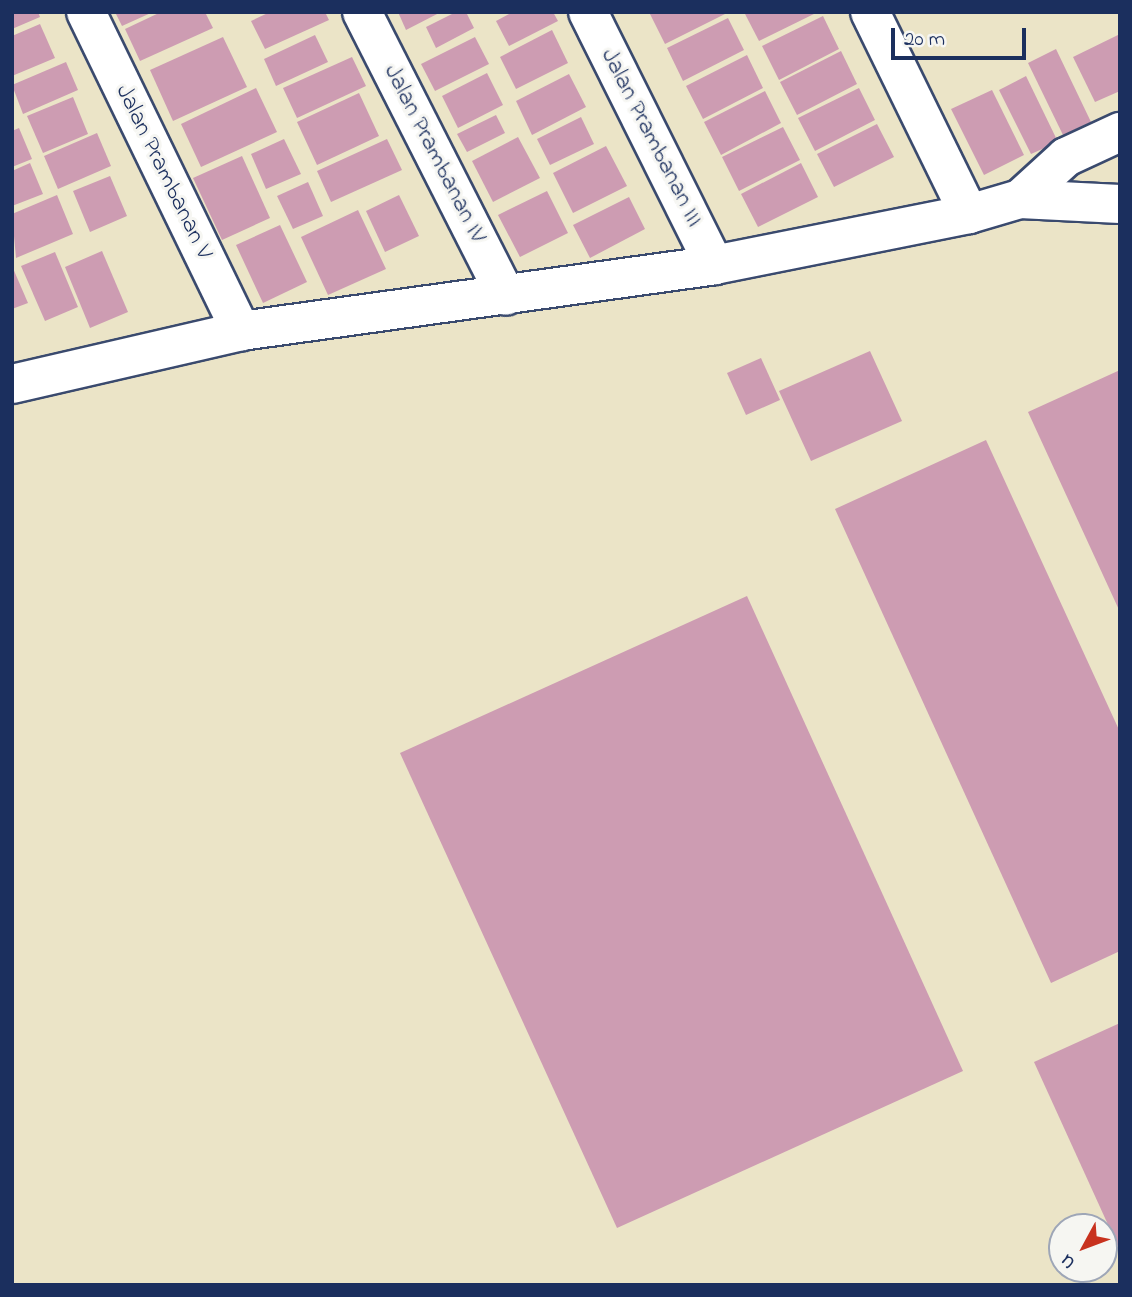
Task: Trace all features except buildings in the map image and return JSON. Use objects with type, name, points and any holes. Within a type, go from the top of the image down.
[{"type":"street","name":"Jalan Prambanan V","points":[[86,12],[241,331]]},
{"type":"street","name":"Jalan Prambanan IV","points":[[362,12],[506,296]]},
{"type":"street","name":"Jalan Prambanan III","points":[[588,12],[714,265]]},
{"type":"street","points":[[870,12],[969,214]]},
{"type":"street","points":[[1020,200],[1066,157],[1120,132]]},
{"type":"street","points":[[12,384],[241,331],[714,265],[969,214],[1020,200],[1120,204]]}]
